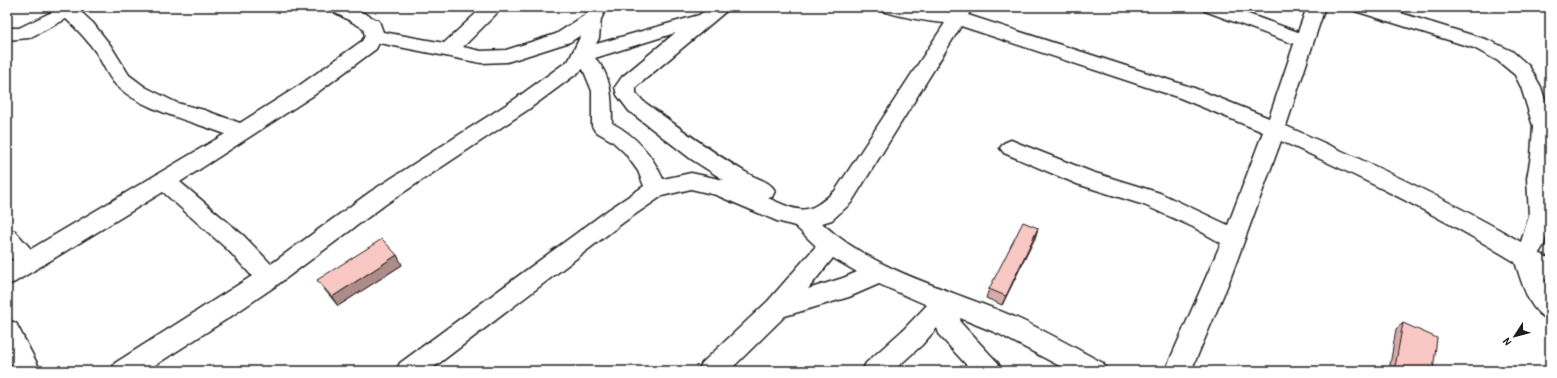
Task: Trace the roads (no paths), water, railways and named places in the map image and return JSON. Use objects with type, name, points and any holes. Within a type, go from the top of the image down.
[{"type":"street","points":[[7,275],[28,261],[101,220],[164,181],[242,132],[353,58],[369,45],[374,36],[372,25],[338,7]]},
{"type":"street","points":[[449,49],[494,7]]},
{"type":"street","points":[[888,7],[922,15],[960,13],[1225,107],[1350,163],[1432,204],[1491,236],[1550,271]]},
{"type":"street","points":[[1211,7],[1305,41]]},
{"type":"street","points":[[1178,371],[1234,239],[1275,129],[1316,7]]},
{"type":"street","points":[[1361,7],[1481,44],[1505,56],[1522,71],[1532,87],[1546,141],[1538,178],[1540,216],[1532,245],[1525,257],[1536,289],[1550,309]]},
{"type":"street","points":[[12,37],[72,9],[104,50],[122,80],[138,92],[171,108],[197,115],[242,132]]},
{"type":"street","points":[[582,55],[714,12]]},
{"type":"street","points":[[714,12],[629,82],[625,87],[627,95],[636,106],[699,153],[741,180],[813,216],[830,245],[878,272],[945,302],[1008,326],[1094,371]]},
{"type":"street","points":[[374,36],[449,49],[481,57],[507,56],[563,38],[595,13]]},
{"type":"street","points":[[124,371],[269,278],[378,198],[522,104],[577,64],[590,38],[595,13]]},
{"type":"street","points":[[409,371],[616,216],[656,189],[691,181],[720,187],[785,215],[813,216],[843,197],[960,13]]},
{"type":"street","points":[[582,55],[592,66],[602,91],[602,126],[621,137],[641,160],[651,174],[656,189]]},
{"type":"street","points":[[1011,148],[1085,178],[1152,199],[1200,221],[1234,239]]},
{"type":"street","points":[[164,181],[236,243],[269,278]]},
{"type":"street","points":[[7,238],[28,261]]},
{"type":"street","points":[[711,371],[777,308],[830,245]]},
{"type":"street","points":[[777,308],[849,287],[878,272]]},
{"type":"street","points":[[875,371],[913,338],[945,302]]},
{"type":"street","points":[[945,302],[949,328],[989,371]]},
{"type":"street","points":[[7,331],[28,371]]}]
